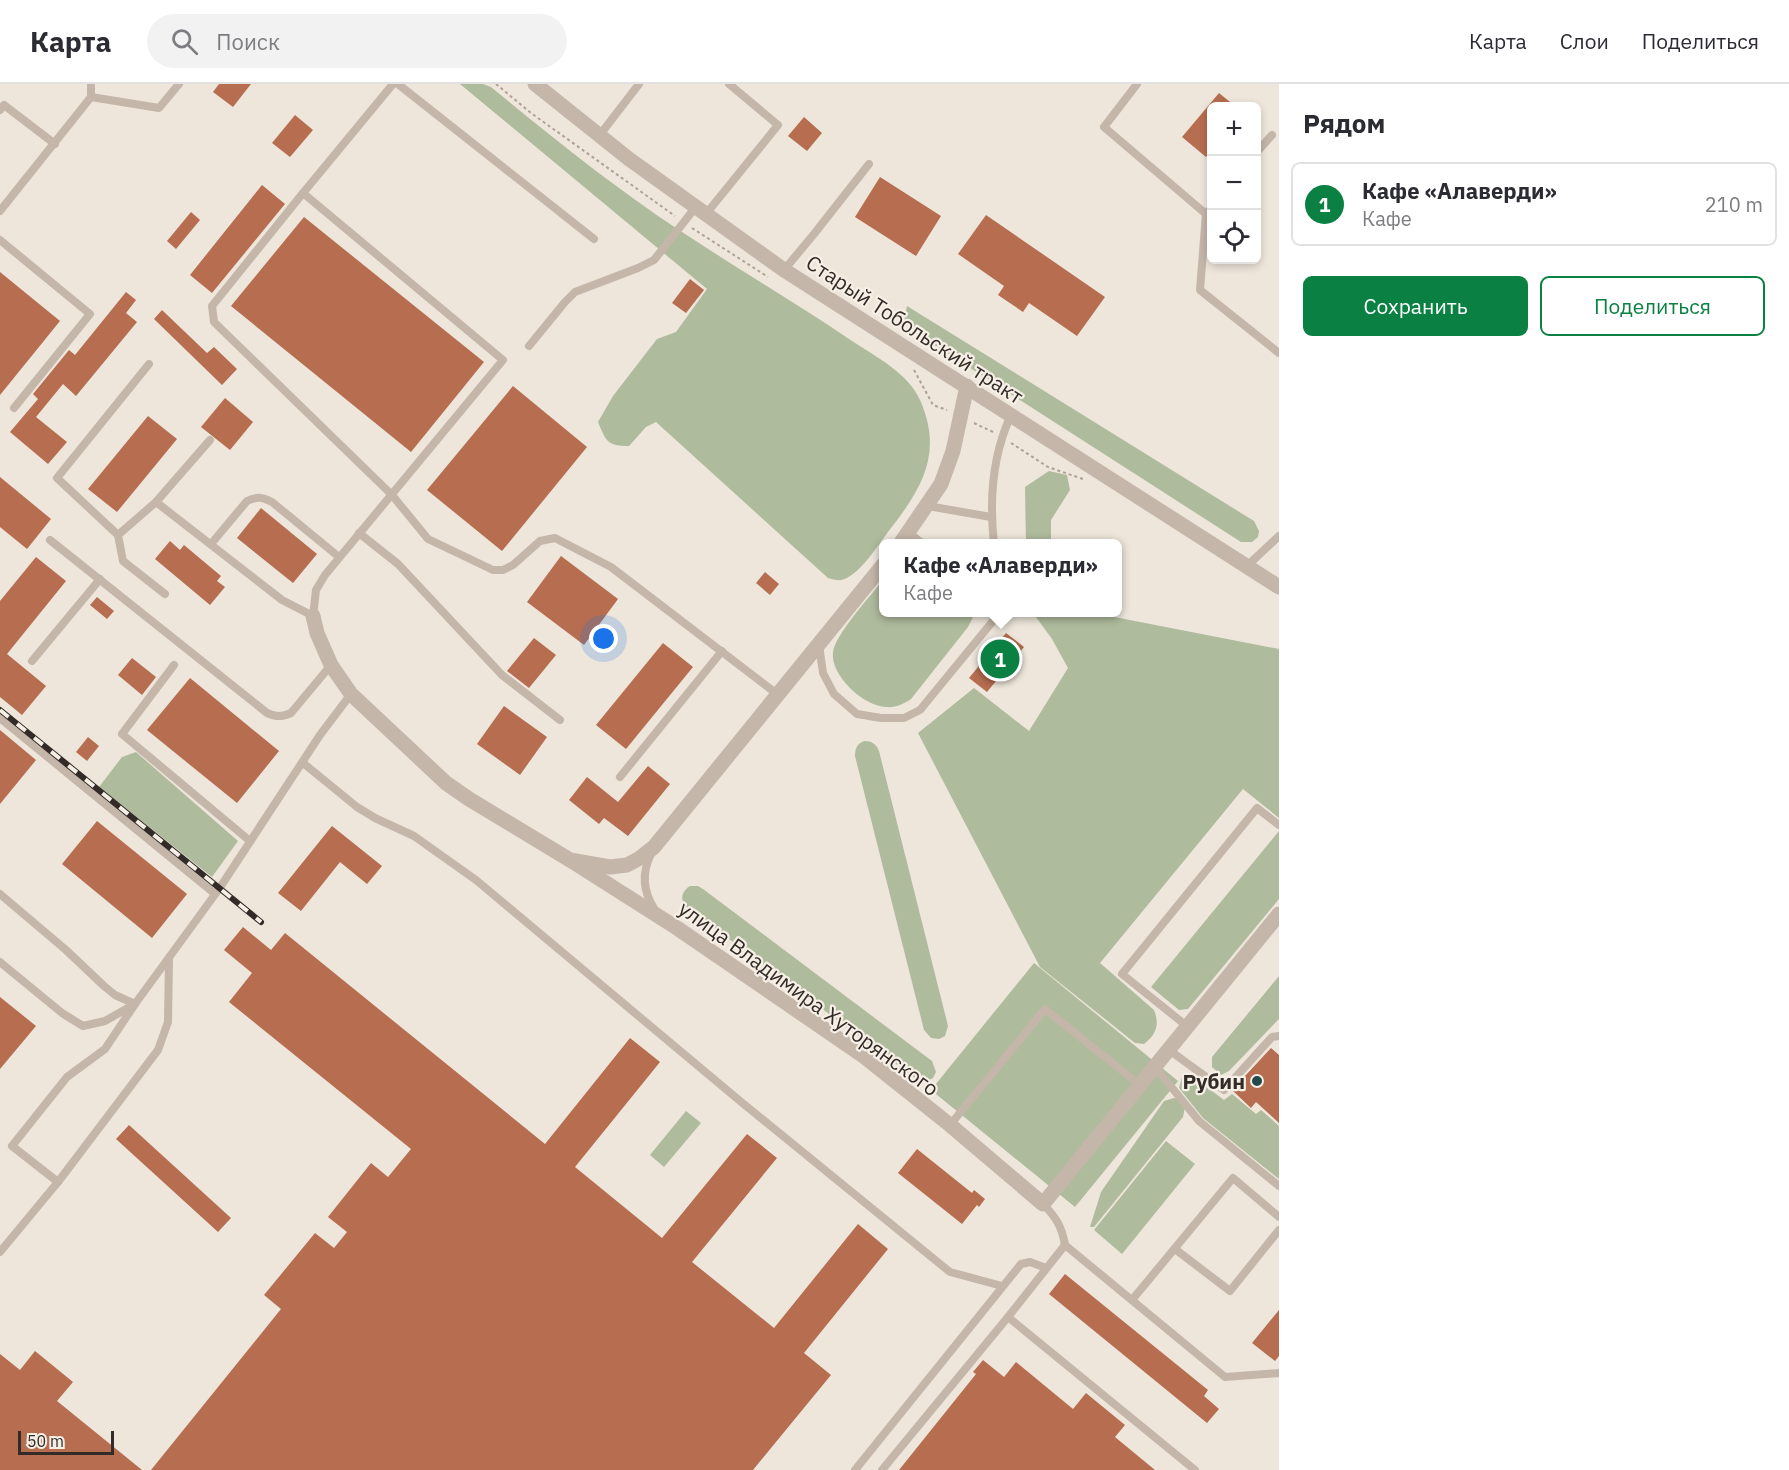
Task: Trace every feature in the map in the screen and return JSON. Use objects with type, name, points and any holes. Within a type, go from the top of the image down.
[{"type":"street","name":"Старый Тобольский тракт","points":[[537,86],[700,212],[784,270],[1279,587]]},
{"type":"street","points":[[905,538],[941,484],[948,466],[967,386]]},
{"type":"street","name":"улица Владимира Хуторянского","points":[[570,860],[595,866],[627,865],[654,847],[879,570]]},
{"type":"street","name":"улица Владимира Хуторянского","points":[[313,616],[317,633],[331,665],[351,694],[446,783],[660,916],[862,1055],[950,1125],[1043,1204]]},
{"type":"street","points":[[1043,1204],[1279,914]]},
{"type":"lane","points":[[0,211],[91,96],[91,84]]},
{"type":"lane","points":[[91,96],[159,108],[179,84]]},
{"type":"lane","points":[[393,84],[212,306],[214,322],[392,495],[428,539],[493,570],[503,570],[513,565],[540,541],[555,538],[611,567],[777,694]]},
{"type":"lane","points":[[398,84],[594,239]]},
{"type":"lane","points":[[599,136],[639,84]]},
{"type":"lane","points":[[529,346],[575,292],[654,260],[778,125],[729,84]]},
{"type":"lane","points":[[1137,84],[1104,127],[1208,210]]},
{"type":"lane","points":[[0,110],[4,105],[55,144]]},
{"type":"lane","points":[[1261,148],[1272,135]]},
{"type":"lane","points":[[784,270],[869,164]]},
{"type":"lane","points":[[156,502],[282,600],[313,616],[316,590],[324,575],[503,360],[303,193]]},
{"type":"lane","points":[[1207,229],[1200,290],[1279,353]]},
{"type":"lane","points":[[0,240],[90,314],[14,408]]},
{"type":"lane","points":[[149,364],[57,478],[118,535],[123,561],[165,594]]},
{"type":"lane","points":[[994,539],[991,492],[1001,436],[1011,415]]},
{"type":"lane","points":[[118,535],[156,502],[210,440]]},
{"type":"lane","points":[[211,544],[246,501],[255,497],[264,497],[339,556]]},
{"type":"lane","points":[[928,506],[991,517]]},
{"type":"lane","points":[[359,533],[398,564],[502,675],[560,720]]},
{"type":"lane","points":[[1246,566],[1279,536]]},
{"type":"lane","points":[[50,540],[267,713],[275,717],[291,713],[331,665]]},
{"type":"lane","points":[[32,661],[100,579]]},
{"type":"lane","points":[[819,643],[823,673],[834,693],[857,714],[881,718],[904,718],[920,710],[934,695],[994,617]]},
{"type":"lane","points":[[620,777],[722,651]]},
{"type":"lane","points":[[174,665],[123,734],[250,841]]},
{"type":"lane","points":[[58,1182],[12,1146],[67,1077],[105,1049],[215,894],[351,694]]},
{"type":"lane","points":[[0,718],[215,894]]},
{"type":"lane","points":[[303,763],[357,807],[414,836],[476,880],[950,1272],[1002,1286]]},
{"type":"lane","points":[[1188,1027],[1122,974],[1257,808],[1279,825]]},
{"type":"lane","points":[[654,847],[647,861],[644,886],[648,898],[660,916]]},
{"type":"lane","points":[[0,894],[115,995],[135,1004]]},
{"type":"lane","points":[[0,1252],[58,1182],[158,1050],[165,1036],[168,1022],[169,958]]},
{"type":"lane","points":[[0,962],[62,1013],[83,1026],[105,1021],[135,1004]]},
{"type":"lane","points":[[950,1125],[1045,1009],[1140,1085]]},
{"type":"lane","points":[[1169,1050],[1224,1090],[1275,1037],[1279,1042]]},
{"type":"lane","points":[[1155,1067],[1199,1120],[1279,1186]]},
{"type":"lane","points":[[1132,1300],[1233,1178],[1279,1217]]},
{"type":"lane","points":[[1043,1204],[1055,1216],[1063,1230],[1065,1245],[1225,1377],[1279,1373]]},
{"type":"lane","points":[[1175,1249],[1230,1291],[1279,1230]]},
{"type":"lane","points":[[882,1470],[1065,1245]]},
{"type":"lane","points":[[855,1470],[1020,1264],[1030,1262],[1046,1268]]},
{"type":"lane","points":[[1008,1317],[1195,1470]]},
{"type":"green space","points":[[460,84],[483,84],[491,87],[631,197],[880,359],[899,373],[915,390],[927,419],[930,436],[926,468],[902,513],[883,539],[879,539],[879,544],[869,558],[848,577],[841,580],[828,578],[656,422],[646,427],[629,446],[616,445],[608,441],[598,422],[613,396],[657,339],[676,332],[707,289]]},
{"type":"green space","points":[[907,306],[1254,521],[1259,531],[1258,537],[1252,542],[1241,542],[922,337],[904,320]]},
{"type":"green space","points":[[1049,471],[1067,475],[1070,490],[1051,520],[1051,539],[1026,539],[1025,487]]},
{"type":"green space","points":[[879,585],[879,617],[973,617],[968,627],[911,699],[890,707],[877,705],[858,695],[842,679],[833,661],[835,645]]},
{"type":"green space","points":[[1036,617],[1115,617],[1279,649],[1279,818],[1243,789],[1100,963],[1154,1010],[1157,1020],[1156,1029],[1144,1044],[1135,1043],[1040,967],[918,733],[974,688],[1029,731],[1068,668],[1052,639]]},
{"type":"green space","points":[[864,741],[873,743],[879,751],[948,1026],[945,1036],[939,1039],[931,1038],[924,1030],[855,756],[857,747]]},
{"type":"green space","points":[[136,752],[238,841],[212,877],[99,787],[122,757]]},
{"type":"green space","points":[[1279,831],[1279,899],[1188,1009],[1179,1010],[1151,987]]},
{"type":"green space","points":[[690,886],[703,889],[932,1061],[936,1072],[933,1078],[926,1082],[916,1079],[686,907],[682,896]]},
{"type":"green space","points":[[1034,963],[1178,1081],[1075,1207],[931,1090]]},
{"type":"green space","points":[[1279,976],[1279,1019],[1229,1071],[1221,1075],[1212,1067],[1212,1057]]},
{"type":"green space","points":[[1191,1075],[1224,1100],[1232,1094],[1256,1114],[1261,1110],[1279,1126],[1279,1179],[1203,1118],[1179,1088],[1182,1077]]},
{"type":"green space","points":[[1174,1098],[1181,1100],[1185,1107],[1183,1117],[1094,1227],[1090,1227],[1101,1192],[1164,1101]]},
{"type":"green space","points":[[686,1111],[701,1123],[664,1167],[650,1155]]},
{"type":"green space","points":[[1166,1141],[1195,1164],[1122,1254],[1094,1230]]},
{"type":"building","points":[[219,84],[251,84],[233,107],[213,92]]},
{"type":"building","points":[[1219,93],[1230,102],[1211,102]]},
{"type":"building","points":[[1207,107],[1207,156],[1182,137]]},
{"type":"building","points":[[295,115],[313,130],[290,157],[272,143]]},
{"type":"building","points":[[804,117],[822,133],[807,151],[788,136]]},
{"type":"building","points":[[880,177],[941,216],[916,256],[855,217]]},
{"type":"building","points":[[262,185],[285,204],[212,293],[190,275]]},
{"type":"building","points":[[191,212],[200,220],[176,249],[167,241]]},
{"type":"building","points":[[986,215],[1105,297],[1077,336],[1029,303],[1023,312],[998,295],[1004,286],[958,254]]},
{"type":"building","points":[[304,217],[484,362],[411,452],[231,306]]},
{"type":"building","points":[[0,272],[60,321],[0,395]]},
{"type":"building","points":[[690,279],[704,290],[686,313],[672,303]]},
{"type":"building","points":[[126,292],[136,300],[126,313],[137,322],[76,396],[63,384],[36,417],[67,442],[48,464],[10,432],[38,399],[33,394],[69,350],[75,355]]},
{"type":"building","points":[[162,310],[207,353],[214,347],[237,369],[222,385],[154,319]]},
{"type":"building","points":[[513,386],[587,447],[502,551],[427,490]]},
{"type":"building","points":[[225,398],[253,422],[230,450],[201,427]]},
{"type":"building","points":[[148,416],[177,439],[117,512],[88,489]]},
{"type":"building","points":[[0,477],[51,519],[27,549],[0,527]]},
{"type":"building","points":[[261,508],[317,554],[293,583],[237,538]]},
{"type":"building","points":[[170,541],[180,550],[184,545],[221,576],[217,581],[225,587],[210,605],[155,559]]},
{"type":"building","points":[[561,556],[618,599],[584,645],[527,602]]},
{"type":"building","points":[[36,557],[66,581],[7,654],[46,686],[22,715],[0,697],[0,601]]},
{"type":"building","points":[[765,572],[779,584],[770,595],[756,583]]},
{"type":"building","points":[[97,597],[114,611],[107,619],[90,605]]},
{"type":"building","points":[[1006,633],[1024,647],[987,692],[969,678]]},
{"type":"building","points":[[534,638],[556,655],[529,688],[507,671]]},
{"type":"building","points":[[663,643],[693,667],[626,749],[596,725]]},
{"type":"building","points":[[132,658],[156,677],[142,695],[118,675]]},
{"type":"building","points":[[190,678],[279,751],[237,803],[147,730]]},
{"type":"building","points":[[504,706],[547,737],[520,775],[477,744]]},
{"type":"building","points":[[0,730],[36,760],[0,804]]},
{"type":"building","points":[[88,737],[99,746],[87,761],[76,752]]},
{"type":"building","points":[[648,766],[670,784],[628,836],[604,818],[599,824],[569,800],[587,777],[618,802]]},
{"type":"building","points":[[97,821],[187,894],[152,938],[62,864]]},
{"type":"building","points":[[332,826],[382,866],[367,884],[340,862],[301,911],[278,893]]},
{"type":"building","points":[[243,927],[271,950],[285,933],[545,1144],[630,1038],[660,1062],[575,1167],[662,1238],[747,1134],[777,1158],[692,1262],[774,1328],[858,1224],[888,1249],[804,1353],[831,1375],[753,1470],[151,1470],[281,1309],[264,1295],[315,1233],[334,1248],[347,1232],[328,1217],[371,1163],[388,1177],[411,1149],[229,1002],[252,973],[224,950]]},
{"type":"building","points":[[0,997],[36,1026],[0,1069]]},
{"type":"building","name":"Рубин","points":[[1271,1048],[1279,1055],[1279,1123],[1256,1102],[1251,1108],[1232,1090]]},
{"type":"building","points":[[129,1125],[231,1218],[218,1232],[116,1139]]},
{"type":"building","points":[[917,1149],[972,1193],[974,1190],[985,1199],[979,1207],[977,1205],[962,1224],[898,1173]]},
{"type":"building","points":[[1065,1274],[1208,1390],[1204,1396],[1219,1409],[1207,1423],[1049,1294]]},
{"type":"building","points":[[1279,1310],[1279,1356],[1275,1361],[1252,1343]]},
{"type":"building","points":[[35,1351],[73,1382],[57,1401],[142,1470],[0,1470],[0,1354],[20,1370]]},
{"type":"building","points":[[983,1360],[1004,1377],[1016,1362],[1073,1409],[1086,1393],[1125,1425],[1115,1437],[1155,1470],[899,1470],[976,1374],[973,1372]]},
{"type":"railway","points":[[0,710],[261,922]]},
{"type":"place","name":"Кафе «Алаверди»","points":[[1000,659]]},
{"type":"place","name":"Рубин","points":[[1257,1081]]}]
